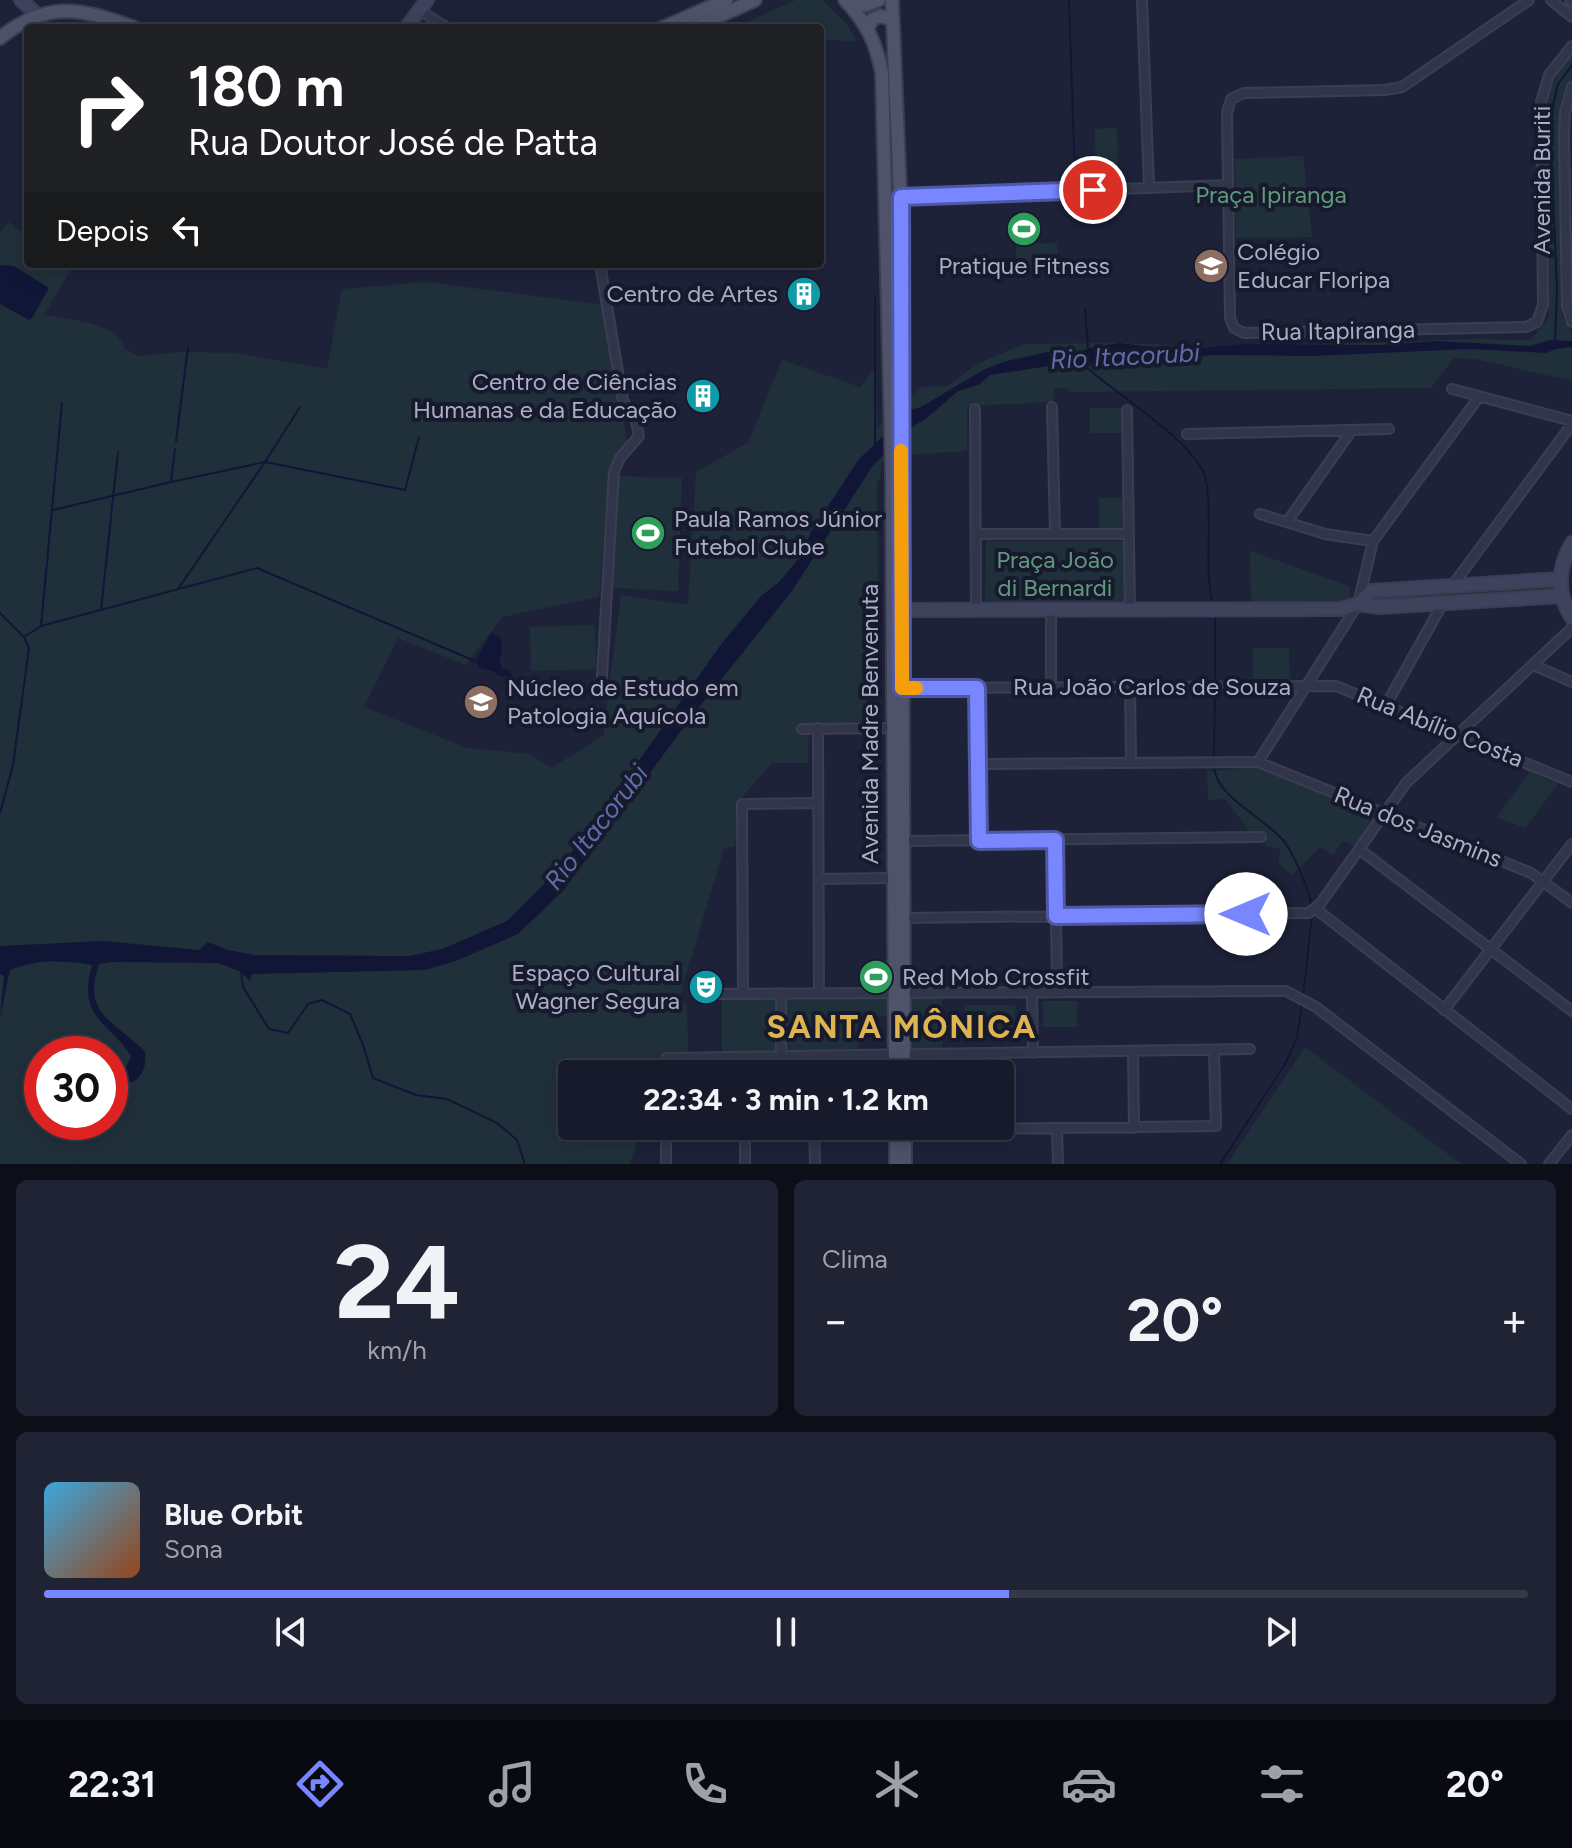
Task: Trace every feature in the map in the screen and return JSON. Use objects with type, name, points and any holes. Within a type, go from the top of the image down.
[{"type":"main road","points":[[671,24],[726,0]]},
{"type":"main road","points":[[702,24],[755,0]]},
{"type":"main road","points":[[846,0],[866,5],[879,0]]},
{"type":"main road","name":"Avenida Madre Benvenuta","points":[[846,0],[868,27],[877,47],[882,73],[885,219],[901,462],[896,610]]},
{"type":"main road","name":"Avenida Madre Benvenuta","points":[[892,0],[901,197],[892,473],[904,841],[905,918],[899,992]]},
{"type":"main road","points":[[0,38],[35,13],[59,9],[85,11],[123,24]]},
{"type":"main road","points":[[868,27],[877,17],[885,16],[893,20]]},
{"type":"main road","points":[[885,177],[901,197]]},
{"type":"main road","points":[[885,219],[901,225]]},
{"type":"main road","name":"Avenida Madre Benvenuta","points":[[897,688],[892,728],[898,1060]]},
{"type":"main road","name":"Avenida Madre Benvenuta","points":[[899,1055],[900,1060]]},
{"type":"main road","points":[[896,1164],[900,1140]]},
{"type":"main road","points":[[903,1140],[905,1164]]},
{"type":"street","points":[[21,0],[35,13]]},
{"type":"street","points":[[1142,0],[1149,188]]},
{"type":"street","points":[[901,197],[1228,185],[1228,105],[1236,94],[1402,87],[1529,0]]},
{"type":"street","points":[[1551,0],[1572,17]]},
{"type":"street","points":[[409,24],[423,5],[444,24]]},
{"type":"street","name":"Avenida Buriti","points":[[1537,322],[1543,305],[1541,102],[1549,75],[1572,46]]},
{"type":"street","name":"Avenida Buriti","points":[[1571,322],[1567,306],[1568,115],[1572,87]]},
{"type":"street","name":"Rua Itapiranga","points":[[1228,185],[1230,318],[1238,331],[1526,327],[1537,322]]},
{"type":"street","points":[[601,268],[623,401],[635,418],[639,436],[620,458],[614,472],[602,676]]},
{"type":"street","points":[[1452,389],[1572,422],[1452,586]]},
{"type":"street","points":[[1358,604],[1373,541],[1479,397]]},
{"type":"street","points":[[1052,407],[1055,534]]},
{"type":"street","points":[[975,409],[976,610]]},
{"type":"street","points":[[1127,410],[1130,611]]},
{"type":"street","points":[[1187,434],[1389,429]]},
{"type":"street","points":[[1287,522],[1352,430]]},
{"type":"street","points":[[1260,514],[1325,534],[1373,541]]},
{"type":"street","points":[[976,534],[1129,534]]},
{"type":"street","points":[[1572,543],[1563,561],[1560,579],[1562,596],[1572,618]]},
{"type":"street","points":[[978,764],[1258,762],[1358,604],[1371,591],[1560,579]]},
{"type":"street","points":[[896,610],[1342,609],[1358,604],[1379,607],[1562,596]]},
{"type":"street","points":[[1386,705],[1443,603]]},
{"type":"street","points":[[1051,610],[1051,688]]},
{"type":"street","points":[[1313,911],[1406,783],[1572,628]]},
{"type":"street","points":[[1533,665],[1572,682]]},
{"type":"street","name":"Rua Abílio Costa","points":[[1306,686],[1342,687],[1572,782]]},
{"type":"street","name":"Rua João Carlos de Souza","points":[[897,688],[1306,686]]},
{"type":"street","points":[[1130,687],[1131,763]]},
{"type":"street","points":[[977,688],[979,841]]},
{"type":"street","points":[[818,728],[819,993]]},
{"type":"street","points":[[802,729],[892,728]]},
{"type":"street","name":"Rua dos Jasmins","points":[[1258,762],[1531,873],[1572,903]]},
{"type":"street","points":[[743,994],[742,804],[818,803]]},
{"type":"street","points":[[904,841],[1261,837]]},
{"type":"street","points":[[1055,840],[1057,991]]},
{"type":"street","points":[[1444,1010],[1572,844]]},
{"type":"street","points":[[1359,849],[1572,1011]]},
{"type":"street","points":[[819,879],[893,878]]},
{"type":"street","points":[[905,918],[1313,911],[1572,1109]]},
{"type":"street","points":[[1032,991],[1033,1053]]},
{"type":"street","points":[[697,994],[1286,991],[1316,1007],[1521,1164]]},
{"type":"street","points":[[781,993],[781,1057]]},
{"type":"street","points":[[666,1060],[1250,1049]]},
{"type":"street","points":[[1014,1128],[1216,1126],[1214,1051]]},
{"type":"street","points":[[1133,1052],[1134,1128]]},
{"type":"street","points":[[1057,1129],[1058,1164]]},
{"type":"street","points":[[1549,1164],[1572,1135]]},
{"type":"street","points":[[666,1140],[666,1164]]},
{"type":"street","points":[[745,1140],[745,1164]]},
{"type":"street","points":[[814,1140],[815,1164]]},
{"type":"green space","points":[[796,0],[822,0],[847,24],[856,41],[824,40],[824,24],[742,24]]},
{"type":"green space","points":[[1572,54],[1572,79],[1559,120],[1562,316],[1572,332],[1572,381],[1475,359],[1454,358],[1431,388],[1069,392],[1068,388],[1054,389],[1053,402],[967,406],[967,451],[906,455],[881,462],[877,483],[878,607],[874,626],[880,674],[877,687],[864,706],[878,722],[799,723],[799,732],[809,733],[808,763],[772,763],[738,802],[735,846],[724,848],[680,995],[687,1007],[688,1052],[662,1053],[661,1060],[558,1060],[558,1140],[638,1140],[630,1164],[0,1164],[0,233],[9,222],[24,233],[24,268],[72,268],[44,315],[103,328],[113,333],[125,349],[138,356],[182,352],[236,353],[327,369],[342,289],[427,282],[605,305],[627,442],[609,470],[599,597],[502,617],[466,665],[398,638],[364,707],[467,748],[530,754],[551,768],[603,736],[621,595],[688,605],[696,472],[749,442],[782,360],[860,387],[876,367],[877,427],[895,412],[891,221],[896,224],[898,409],[922,387],[948,386],[975,365],[1024,344],[1119,343],[1220,347],[1531,340],[1549,317],[1546,113],[1552,88]]},
{"type":"green space","points":[[1117,128],[1118,175],[1096,176],[1095,129]]},
{"type":"green space","name":"Praça Ipiranga","points":[[1303,156],[1312,237],[1236,238],[1235,159]]},
{"type":"green space","points":[[1057,243],[1057,271],[1017,272],[1016,244]]},
{"type":"green space","points":[[1090,408],[1121,408],[1121,433],[1090,433]]},
{"type":"green space","name":"Paula Ramos Júnior Futebol Clube","points":[[617,476],[682,478],[678,591],[613,588]]},
{"type":"green space","points":[[1099,498],[1122,498],[1122,528],[1099,528]]},
{"type":"green space","name":"Praça João di Bernardi","points":[[986,541],[1125,541],[1126,606],[985,606]]},
{"type":"green space","points":[[1250,551],[1349,586],[1350,601],[1251,602]]},
{"type":"green space","points":[[1554,583],[1555,589],[1370,600],[1371,596]]},
{"type":"green space","points":[[595,625],[596,669],[531,671],[530,627]]},
{"type":"green space","points":[[1253,648],[1289,648],[1290,679],[1253,679]]},
{"type":"green space","points":[[1260,768],[1374,817],[1355,846],[1343,841],[1333,855],[1320,847],[1292,875],[1279,864],[1280,849],[1266,846],[1258,831],[1249,831],[1225,799],[1208,800],[1207,771]]},
{"type":"green space","points":[[1530,772],[1558,784],[1525,828],[1497,817]]},
{"type":"green space","points":[[909,996],[942,996],[942,1048],[909,1048]]},
{"type":"green space","points":[[784,998],[891,998],[891,1016],[858,1016],[858,1054],[784,1054]]},
{"type":"green space","points":[[722,999],[776,999],[776,1053],[722,1053]]},
{"type":"green space","points":[[1043,1001],[1077,1001],[1077,1027],[1043,1027]]},
{"type":"green space","points":[[965,1005],[1015,1005],[1015,1034],[965,1034]]},
{"type":"green space","points":[[1305,1047],[1461,1164],[1227,1164]]},
{"type":"water","points":[[0,265],[14,266],[49,288],[29,320],[0,304]]},
{"type":"water","name":"Rio Itacorubi","points":[[1550,340],[1572,341],[1572,347],[1546,353],[1469,349],[1314,356],[1213,355],[1180,359],[1122,356],[1094,361],[1086,370],[1069,363],[990,375],[980,384],[957,392],[911,428],[872,467],[792,591],[689,720],[563,891],[518,934],[456,961],[425,970],[252,974],[250,981],[239,971],[218,963],[99,964],[95,982],[98,1007],[127,1036],[115,1036],[92,1008],[88,983],[92,965],[71,962],[30,964],[10,970],[0,1018],[4,976],[0,974],[0,946],[104,941],[199,950],[208,942],[255,955],[409,956],[442,949],[507,921],[548,880],[590,830],[722,643],[761,596],[779,582],[800,557],[811,532],[859,459],[911,410],[983,370],[1047,352],[1077,353],[1119,343],[1176,350],[1245,344],[1379,345],[1436,341],[1530,346]]},
{"type":"water","points":[[491,634],[499,636],[502,648],[499,659],[502,668],[508,669],[512,676],[499,676],[480,668],[475,661]]},
{"type":"water","points":[[128,1036],[145,1052],[145,1060],[141,1074],[128,1083],[128,1063],[131,1056]]},
{"type":"waterway","points":[[1069,0],[1075,180]]},
{"type":"waterway","points":[[1555,342],[1557,288],[1552,110],[1558,84],[1572,65]]},
{"type":"waterway","points":[[875,297],[875,444]]},
{"type":"waterway","name":"Rio Itacorubi","points":[[1085,309],[1088,348]]},
{"type":"waterway","points":[[176,441],[188,347]]},
{"type":"waterway","name":"Rio Itacorubi","points":[[1087,368],[1154,420],[1200,466],[1208,495],[1212,603]]},
{"type":"waterway","points":[[24,637],[41,626],[62,403]]},
{"type":"waterway","points":[[171,482],[265,462],[300,407]]},
{"type":"waterway","points":[[178,589],[265,462],[405,490],[419,437]]},
{"type":"waterway","points":[[53,510],[171,482],[175,449]]},
{"type":"waterway","points":[[101,610],[118,452]]},
{"type":"waterway","points":[[41,626],[257,568],[475,661]]},
{"type":"waterway","points":[[0,613],[24,637],[29,648],[13,765],[0,813]]},
{"type":"waterway","points":[[1215,614],[1215,683]]},
{"type":"waterway","points":[[1214,759],[1215,689]]},
{"type":"waterway","points":[[1214,765],[1216,777],[1223,788],[1270,827],[1288,847],[1312,906]]},
{"type":"waterway","points":[[1303,997],[1312,916]]},
{"type":"waterway","points":[[241,971],[243,987],[269,1029],[288,1033],[308,1004],[322,1000],[350,1014],[373,1078],[416,1095],[447,1099],[497,1123],[517,1140],[525,1164]]},
{"type":"waterway","points":[[1220,1164],[1285,1064],[1297,1038],[1302,1004]]},
{"type":"slow traffic","points":[[901,451],[902,688],[916,688]]},
{"type":"place","name":"Pratique Fitness","points":[[1024,229]]},
{"type":"place","name":"Colégio Educar Floripa","points":[[1211,266]]},
{"type":"place","name":"Centro de Artes","points":[[804,294]]},
{"type":"place","name":"Centro de Ciências Humanas e da Educação","points":[[703,396]]},
{"type":"place","name":"Paula Ramos Júnior Futebol Clube","points":[[648,533]]},
{"type":"place","name":"Núcleo de Estudo em Patologia Aquícola","points":[[481,702]]},
{"type":"place","name":"Red Mob Crossfit","points":[[876,977]]},
{"type":"place","name":"Espaço Cultural Wagner Segura","points":[[706,987]]},
{"type":"district","name":"SANTA MÔNICA","points":[[902,1027]]},
{"type":"route","points":[[1093,190],[901,197],[902,688],[977,688],[979,841],[1055,840],[1056,916],[1246,914]]}]
